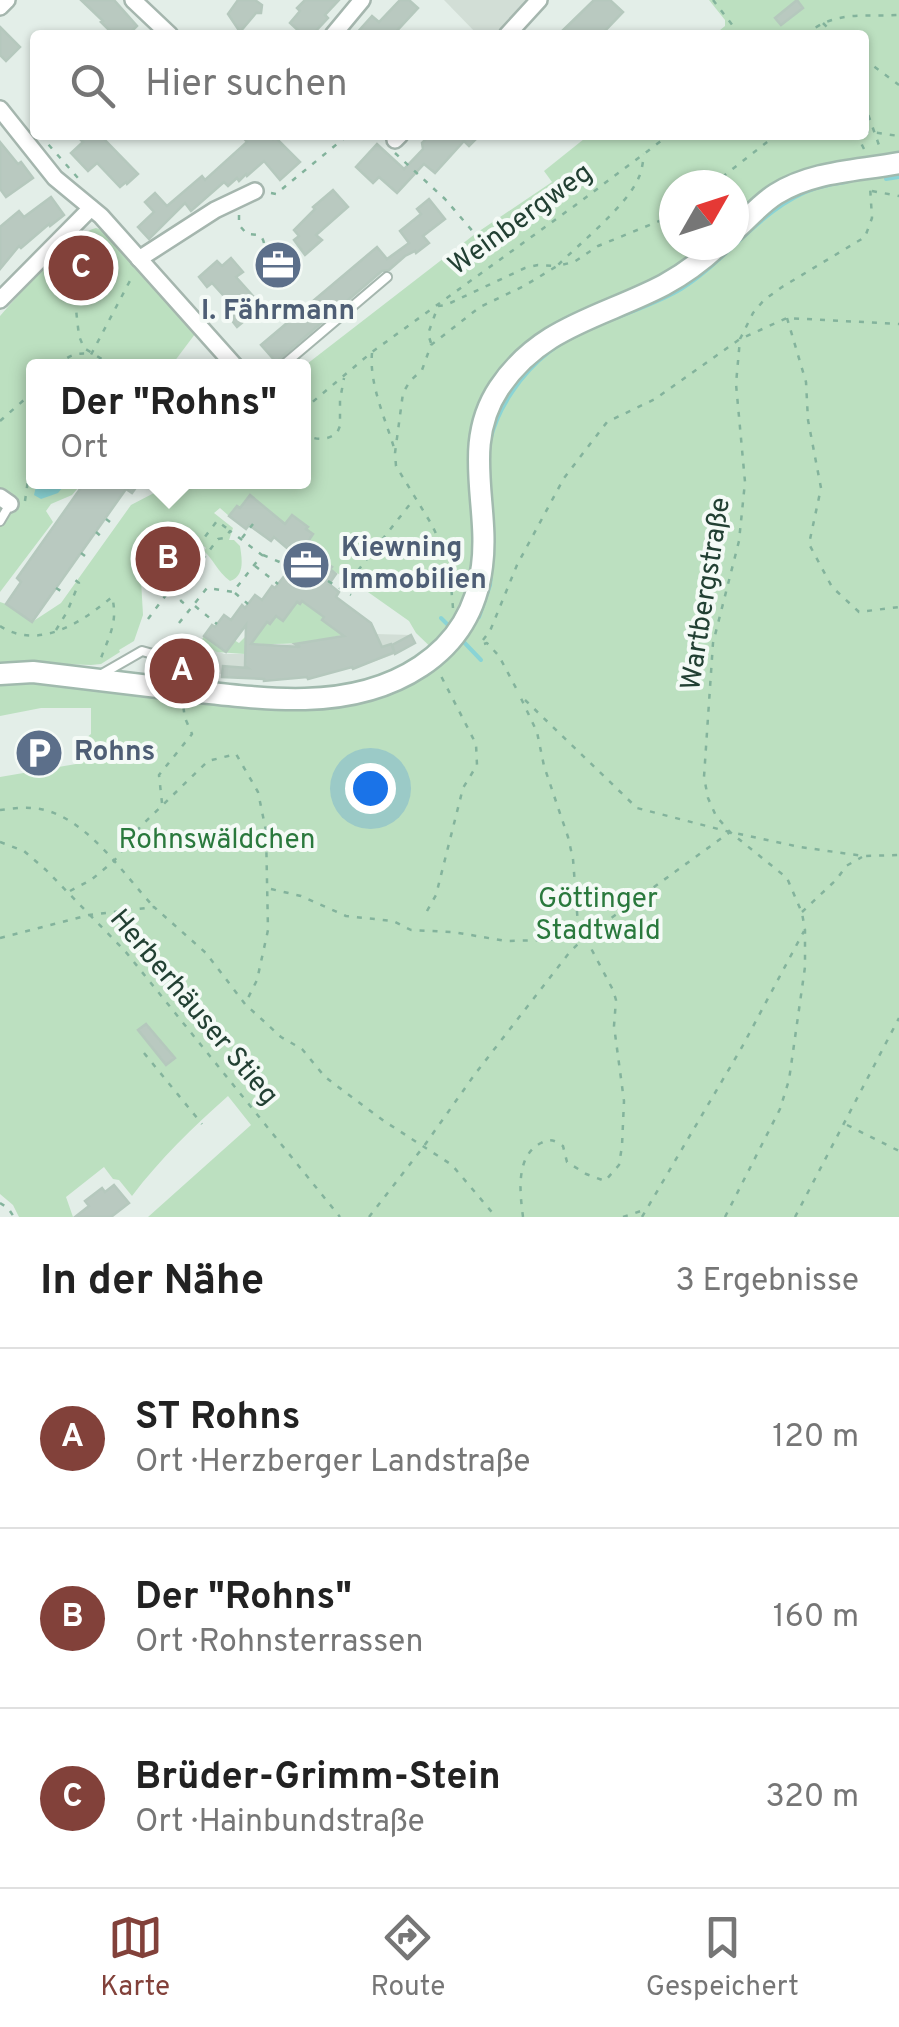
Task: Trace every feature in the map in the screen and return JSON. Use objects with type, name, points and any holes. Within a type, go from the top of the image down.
[{"type":"street","points":[[0,7],[7,0]]},
{"type":"street","points":[[132,0],[165,30]]},
{"type":"street","points":[[337,30],[362,0]]},
{"type":"street","points":[[512,30],[539,0]]},
{"type":"street","points":[[0,110],[55,178],[140,260],[229,359]]},
{"type":"street","points":[[749,217],[778,193],[803,181],[828,173],[899,163]]},
{"type":"street","points":[[140,260],[214,210],[247,195]]},
{"type":"street","points":[[0,300],[83,208]]},
{"type":"street","points":[[0,674],[32,672],[265,698],[333,697],[384,685],[428,662],[455,637],[476,597],[483,534],[477,472],[480,434],[501,385],[530,352],[551,337],[660,287],[700,260]]},
{"type":"street","points":[[152,687],[160,656]]},
{"type":"lane","points":[[290,359],[388,276]]},
{"type":"lane","points":[[0,521],[11,503]]},
{"type":"lane","points":[[94,679],[142,651],[160,656]]},
{"type":"path","points":[[714,0],[736,30]]},
{"type":"path","points":[[811,30],[822,22],[844,16],[899,16]]},
{"type":"path","points":[[822,22],[830,30]]},
{"type":"path","points":[[869,63],[899,85]]},
{"type":"path","name":"Wartbergstraße","points":[[725,1217],[775,1120],[789,1080],[806,967],[802,912],[787,878],[716,816],[704,777],[713,643],[738,540],[744,482],[736,384],[740,339],[764,300],[865,237],[872,218],[872,168],[882,157],[869,118]]},
{"type":"path","points":[[869,133],[899,136]]},
{"type":"path","points":[[44,140],[87,188],[83,208],[84,264],[75,300],[76,318],[84,348],[100,359]]},
{"type":"path","points":[[262,272],[259,260],[266,248],[264,239],[247,234],[239,225],[247,195],[276,194],[342,140]]},
{"type":"path","name":"Weinbergweg","points":[[438,306],[661,140]]},
{"type":"path","points":[[731,170],[770,140]]},
{"type":"path","points":[[858,140],[872,168]]},
{"type":"path","points":[[396,142],[475,234]]},
{"type":"path","points":[[454,618],[448,562],[440,540],[396,466],[404,393],[422,370],[431,344],[480,307],[557,266],[612,213],[640,176],[644,152]]},
{"type":"path","points":[[870,190],[899,196]]},
{"type":"path","points":[[311,404],[372,352],[438,306],[525,268],[574,262],[598,246],[659,221]]},
{"type":"path","points":[[88,359],[140,260]]},
{"type":"path","points":[[431,344],[428,334],[438,306]]},
{"type":"path","points":[[787,318],[806,382],[820,488],[809,544],[832,587],[859,612],[899,607]]},
{"type":"path","points":[[523,1217],[520,1191],[524,1160],[544,1141],[554,1140],[562,1146],[567,1162],[586,1174],[605,1180],[619,1165],[624,1101],[614,1026],[614,990],[578,925],[574,858],[544,766],[538,732],[499,656],[484,642],[564,478],[607,422],[666,392],[740,339],[787,318],[899,324]]},
{"type":"path","points":[[64,359],[78,352],[91,354]]},
{"type":"path","points":[[372,352],[375,387],[396,453]]},
{"type":"path","points":[[311,437],[327,438],[337,433],[345,376]]},
{"type":"path","points":[[0,422],[26,398]]},
{"type":"path","points":[[11,503],[26,483]]},
{"type":"path","points":[[339,590],[415,498]]},
{"type":"path","points":[[106,518],[114,525]]},
{"type":"path","points":[[148,618],[217,521],[262,555],[296,573]]},
{"type":"path","points":[[241,539],[253,524]]},
{"type":"path","points":[[217,624],[181,601],[180,590],[218,539],[225,538],[230,531]]},
{"type":"path","points":[[96,532],[104,539]]},
{"type":"path","points":[[282,563],[296,543]]},
{"type":"path","points":[[81,553],[90,558]]},
{"type":"path","points":[[234,592],[262,555]]},
{"type":"path","points":[[254,565],[278,584]]},
{"type":"path","points":[[54,632],[79,583],[74,579]]},
{"type":"path","points":[[328,581],[351,595]]},
{"type":"path","points":[[56,588],[64,593]]},
{"type":"path","points":[[179,623],[207,588],[234,592],[248,604]]},
{"type":"path","points":[[0,626],[21,636],[54,632],[80,622],[112,597],[115,620],[102,656]]},
{"type":"path","points":[[428,662],[443,677],[476,744],[477,765],[463,788],[436,894],[428,911]]},
{"type":"path","points":[[162,805],[159,775],[192,734],[184,718],[182,690]]},
{"type":"path","points":[[518,692],[637,808],[800,847],[863,856],[899,854]]},
{"type":"path","points":[[69,892],[114,861],[140,828],[208,760],[236,754],[258,792],[266,831],[268,930],[257,980],[245,1004]]},
{"type":"path","points":[[0,810],[34,808],[62,818],[90,836],[154,907],[206,953],[245,1004],[281,1037],[302,1050],[325,1076],[452,1165],[496,1217]]},
{"type":"path","points":[[369,1217],[583,938],[730,832]]},
{"type":"path","name":"Herberhäuser Stieg","points":[[0,842],[24,851],[125,950],[339,1217]]},
{"type":"path","points":[[802,912],[846,866],[863,856]]},
{"type":"path","points":[[268,888],[301,896],[346,916],[393,921],[411,930],[454,932],[506,942],[583,938]]},
{"type":"path","points":[[0,938],[89,916],[154,907]]},
{"type":"path","points":[[642,1217],[742,1047],[804,930]]},
{"type":"path","points":[[795,1217],[899,1018]]},
{"type":"path","points":[[144,1053],[202,1124]]},
{"type":"path","points":[[845,1124],[899,1151]]},
{"type":"path","points":[[0,1203],[14,1217]]},
{"type":"path","points":[[624,1217],[646,1210]]},
{"type":"shaded area","points":[[444,0],[526,0],[499,30],[473,30]]},
{"type":"shaded area","points":[[346,605],[371,623],[376,634],[411,635],[415,643],[353,669],[308,679],[264,681],[191,671],[200,643],[224,654],[245,654],[245,643],[313,642]]},
{"type":"green space","name":"Göttinger Stadtwald","points":[[709,0],[899,0],[899,1217],[148,1217],[251,1125],[228,1096],[177,1144],[132,1196],[104,1167],[66,1197],[73,1217],[19,1217],[13,1205],[0,1194],[0,777],[76,764],[82,741],[91,734],[91,708],[41,708],[0,716],[0,681],[295,708],[443,659],[409,621],[330,569],[317,556],[322,549],[309,540],[313,534],[308,527],[292,515],[285,525],[250,495],[242,505],[245,508],[229,516],[220,508],[214,513],[233,528],[229,540],[240,546],[241,566],[235,579],[230,581],[204,551],[206,548],[179,527],[165,529],[140,562],[143,615],[134,641],[101,664],[0,662],[0,602],[32,622],[61,603],[131,505],[162,489],[311,489],[311,361],[475,234],[552,182],[544,171],[583,140],[869,140],[869,30],[720,30],[725,20]]},
{"type":"green space","points":[[102,230],[195,334],[176,359],[26,359],[26,489],[77,489],[51,504],[46,511],[53,522],[0,592],[0,527],[13,501],[0,492],[0,316],[32,280],[85,232]]},
{"type":"green space","points":[[312,588],[314,609],[324,617],[322,620],[361,628],[305,642],[246,643],[245,654],[217,652],[200,643],[204,636],[217,645],[234,640],[239,643],[246,636],[253,641],[264,626],[262,623],[276,616],[283,621],[295,606],[292,603]]},
{"type":"water","points":[[35,489],[61,489],[41,499],[34,495]]},
{"type":"building","points":[[81,0],[114,0],[137,26],[133,30],[109,30]]},
{"type":"building","points":[[238,0],[255,0],[262,5],[261,13],[256,13],[242,30],[228,14]]},
{"type":"building","points":[[305,0],[339,0],[317,30],[298,30],[290,23],[300,11],[297,8]]},
{"type":"building","points":[[400,0],[409,0],[418,8],[398,30],[359,30],[372,16],[379,22]]},
{"type":"building","points":[[594,0],[610,0],[623,12],[606,30],[563,30]]},
{"type":"building","points":[[797,0],[803,8],[781,25],[775,18]]},
{"type":"building","points":[[0,27],[20,47],[6,61],[0,55]]},
{"type":"building","points":[[105,140],[138,174],[120,187],[97,163],[88,171],[71,153],[83,142]]},
{"type":"building","points":[[278,140],[300,162],[280,180],[264,161],[239,181],[237,178],[228,186],[224,182],[191,211],[185,203],[149,239],[138,227],[154,212],[145,202],[155,193],[167,206],[202,176],[205,180],[247,142]]},
{"type":"building","points":[[475,140],[469,146],[464,141],[435,173],[424,164],[397,193],[379,177],[373,183],[356,167],[377,144],[404,169],[423,149],[422,143]]},
{"type":"building","points":[[0,142],[33,178],[6,197],[0,189]]},
{"type":"building","points":[[333,190],[348,207],[316,235],[322,240],[305,255],[294,240],[299,236],[294,230]]},
{"type":"building","points":[[51,197],[64,215],[19,246],[0,269],[0,227],[19,211],[24,217]]},
{"type":"building","points":[[429,199],[445,219],[423,236],[429,243],[382,271],[279,359],[273,359],[261,345],[377,247],[387,259],[409,243],[400,231],[421,214],[417,209]]},
{"type":"building","points":[[231,258],[243,272],[236,277],[262,306],[237,327],[226,313],[232,305],[212,283],[207,287],[199,277],[217,261],[222,266]]},
{"type":"building","points":[[280,258],[292,271],[276,287],[264,274]]},
{"type":"building","points":[[80,489],[126,489],[32,622],[6,604],[21,582],[17,578]]},
{"type":"building","points":[[250,495],[285,524],[292,515],[308,527],[313,534],[309,540],[322,550],[317,556],[336,574],[329,584],[339,592],[336,597],[371,623],[382,647],[391,644],[395,652],[353,669],[308,679],[264,681],[222,677],[223,666],[248,668],[246,625],[226,652],[204,636],[224,615],[231,620],[255,595],[262,600],[285,575],[291,580],[308,558],[274,537],[271,541],[249,525],[246,529],[229,516],[237,506],[240,508]],"holes":[[[302,601],[324,617],[322,620],[344,636],[295,644],[300,647],[251,644],[267,622],[270,624],[276,616],[283,621],[297,602]]]},
{"type":"building","points":[[169,533],[193,551],[167,585],[144,567]]},
{"type":"building","points":[[411,635],[415,643],[395,654],[392,645]]},
{"type":"building","points":[[192,660],[217,664],[210,672],[191,671]]},
{"type":"building","points":[[146,1024],[175,1058],[166,1065],[138,1030]]},
{"type":"building","points":[[114,1185],[129,1203],[111,1217],[75,1217],[89,1206],[85,1201],[102,1188],[105,1192]]},
{"type":"waterway","points":[[886,179],[899,177]]},
{"type":"waterway","points":[[490,441],[512,392],[549,352],[580,333],[681,289],[762,220],[797,196],[846,182]]},
{"type":"waterway","points":[[479,617],[490,585],[493,550]]},
{"type":"waterway","points":[[441,618],[449,626]]},
{"type":"waterway","points":[[460,638],[481,660]]},
{"type":"place","name":"I. Fährmann","points":[[278,265]]},
{"type":"place","name":"Brüder-Grimm-Stein","points":[[81,268]]},
{"type":"place","name":"Der \"Rohns\"","points":[[168,559]]},
{"type":"place","name":"Kiewning Immobilien","points":[[306,565]]},
{"type":"place","name":"ST Rohns","points":[[182,671]]},
{"type":"place","name":"Rohns","points":[[39,753]]},
{"type":"park label","name":"Rohnswäldchen","points":[[217,841]]}]
